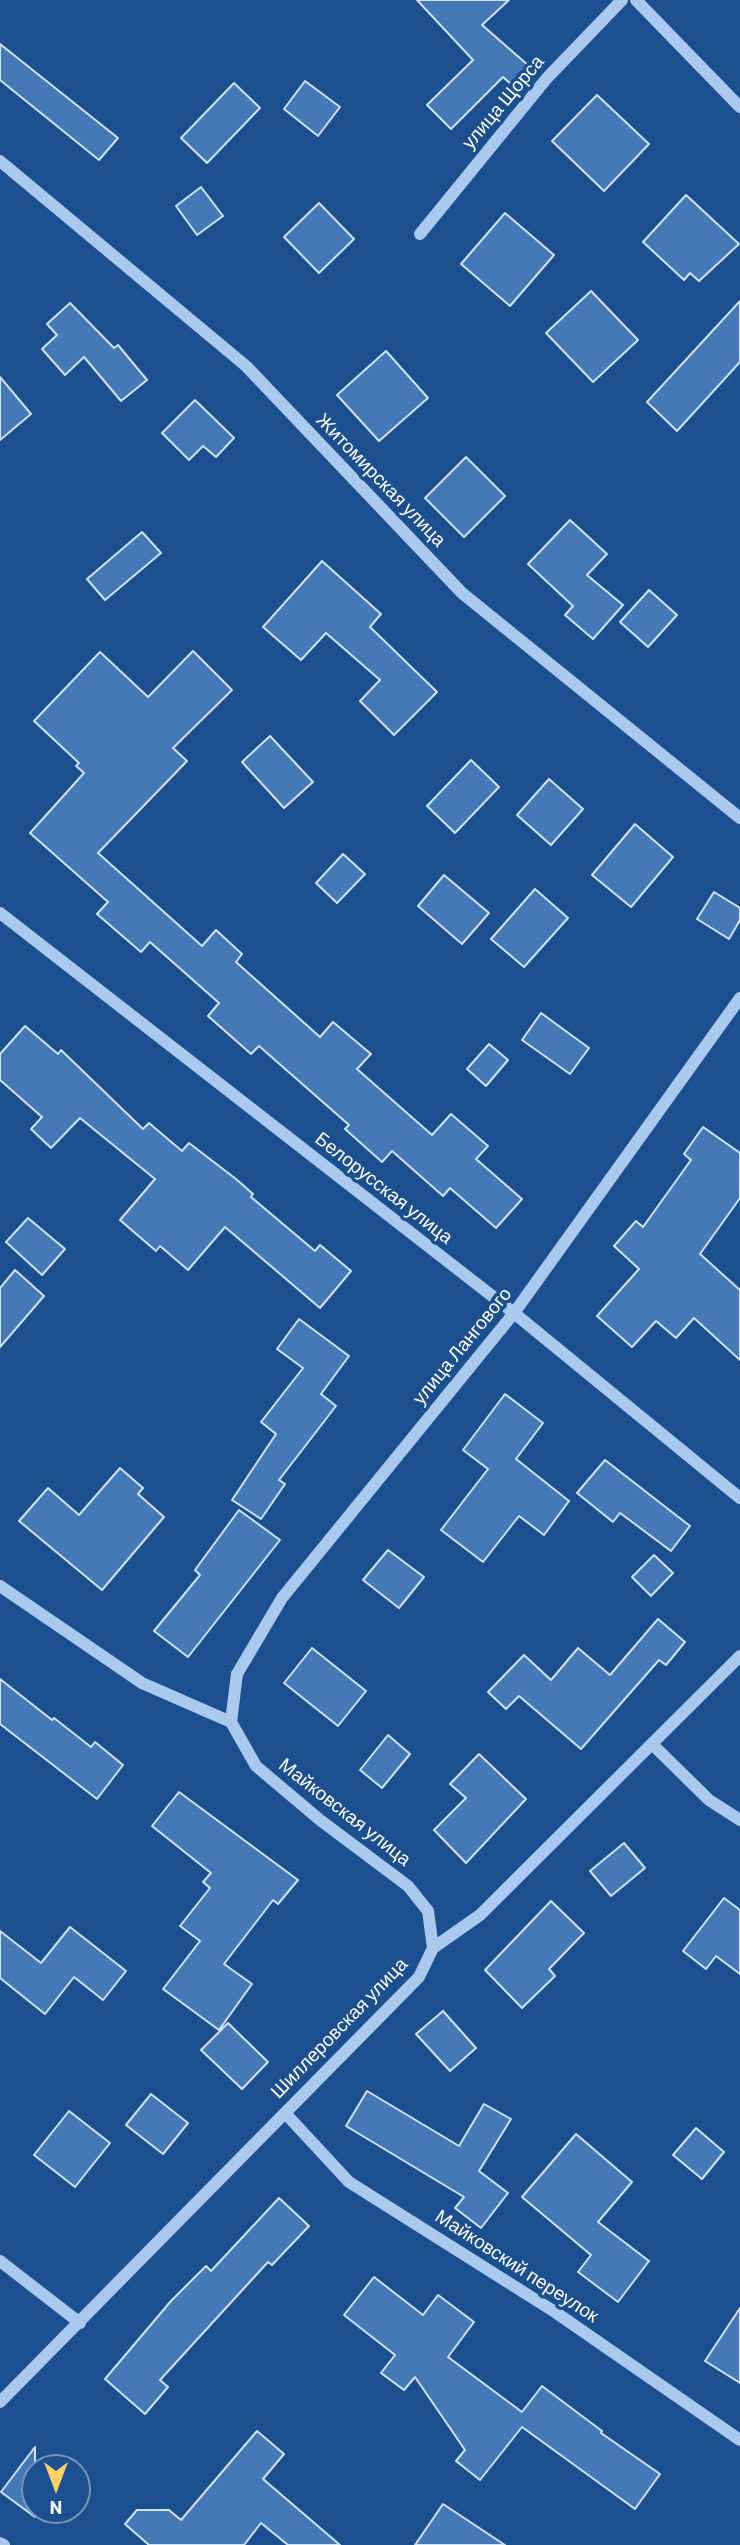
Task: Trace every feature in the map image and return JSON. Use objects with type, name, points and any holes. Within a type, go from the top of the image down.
[{"type":"street","name":"улица Щорса","points":[[420,234],[547,79],[622,0]]},
{"type":"street","points":[[636,0],[740,107]]},
{"type":"street","name":"Житомирская улица","points":[[0,161],[246,366],[461,593],[740,818]]},
{"type":"street","name":"Белорусская улица","points":[[0,914],[514,1314],[740,1498]]},
{"type":"street","name":"улица Лангового","points":[[231,1722],[237,1674],[282,1598],[514,1314],[740,998]]},
{"type":"street","points":[[0,1586],[142,1683],[231,1722]]},
{"type":"street","name":"Шиллеровская улица","points":[[0,2402],[419,1977],[433,1948],[480,1915],[740,1656]]},
{"type":"street","name":"Майковская улица","points":[[231,1722],[256,1766],[320,1820],[408,1886],[428,1911],[433,1948]]},
{"type":"street","points":[[652,1744],[709,1800],[740,1820]]},
{"type":"street","name":"Майковский переулок","points":[[285,2113],[349,2182],[555,2312],[740,2440]]},
{"type":"street","points":[[0,2261],[80,2323]]},
{"type":"building","points":[[417,0],[509,0],[482,25],[529,66],[512,85],[503,77],[451,129],[427,105],[473,60]]},
{"type":"building","points":[[0,44],[118,138],[99,160],[0,80]]},
{"type":"building","points":[[305,81],[340,107],[318,136],[284,109]]},
{"type":"building","points":[[234,83],[260,108],[207,163],[181,138]]},
{"type":"building","points":[[597,95],[649,144],[604,191],[552,141]]},
{"type":"building","points":[[201,187],[223,216],[197,235],[176,206]]},
{"type":"building","points":[[686,195],[739,244],[699,281],[690,273],[684,280],[643,242]]},
{"type":"building","points":[[319,203],[354,239],[319,273],[284,237]]},
{"type":"building","points":[[505,213],[554,255],[510,306],[461,264]]},
{"type":"building","points":[[591,291],[638,340],[593,382],[546,333]]},
{"type":"building","points":[[740,301],[740,362],[677,431],[647,402]]},
{"type":"building","points":[[70,303],[114,348],[118,345],[147,380],[121,401],[84,357],[65,375],[42,349],[57,335],[47,324]]},
{"type":"building","points":[[386,351],[428,398],[379,441],[337,395]]},
{"type":"building","points":[[0,377],[31,414],[0,440]]},
{"type":"building","points":[[195,400],[234,438],[216,457],[203,446],[189,460],[162,433]]},
{"type":"building","points":[[466,457],[505,496],[464,537],[425,498]]},
{"type":"building","points":[[570,520],[607,554],[587,575],[623,605],[593,639],[565,615],[573,606],[528,564]]},
{"type":"building","points":[[142,532],[161,553],[105,600],[87,579]]},
{"type":"building","points":[[322,561],[381,614],[370,627],[437,692],[394,735],[360,701],[380,680],[326,633],[301,660],[263,627]]},
{"type":"building","points":[[649,590],[677,615],[648,647],[620,622]]},
{"type":"building","points":[[193,651],[232,690],[173,748],[187,761],[98,853],[202,946],[216,930],[242,954],[236,962],[320,1037],[333,1022],[371,1054],[357,1069],[432,1135],[451,1114],[488,1146],[476,1159],[522,1199],[496,1228],[450,1188],[443,1196],[392,1151],[382,1162],[345,1129],[349,1125],[259,1046],[251,1054],[208,1016],[219,1003],[150,942],[141,952],[97,914],[108,902],[30,833],[84,773],[76,766],[79,763],[34,721],[100,652],[148,697]]},
{"type":"building","points":[[270,736],[313,782],[284,808],[242,762]]},
{"type":"building","points":[[471,760],[499,787],[455,833],[427,806]]},
{"type":"building","points":[[549,779],[583,809],[551,845],[517,815]]},
{"type":"building","points":[[635,824],[673,857],[631,907],[592,875]]},
{"type":"building","points":[[343,854],[365,874],[337,903],[316,883]]},
{"type":"building","points":[[444,875],[489,913],[462,944],[418,906]]},
{"type":"building","points":[[535,889],[568,918],[524,967],[491,939]]},
{"type":"building","points":[[714,892],[740,908],[740,920],[729,939],[697,919]]},
{"type":"building","points":[[541,1013],[589,1048],[570,1074],[522,1040]]},
{"type":"building","points":[[25,1026],[58,1054],[61,1050],[143,1129],[149,1123],[182,1151],[189,1143],[236,1179],[253,1194],[251,1197],[315,1251],[320,1245],[351,1271],[320,1308],[225,1227],[188,1270],[160,1246],[156,1251],[120,1220],[155,1179],[80,1118],[51,1148],[31,1129],[42,1117],[0,1080],[0,1054]]},
{"type":"building","points":[[489,1044],[508,1060],[486,1086],[467,1069]]},
{"type":"building","points":[[703,1127],[740,1153],[740,1198],[700,1254],[740,1290],[740,1360],[694,1318],[676,1338],[656,1321],[632,1347],[597,1316],[639,1269],[614,1246],[636,1221],[643,1227],[691,1160],[684,1154]]},
{"type":"building","points":[[28,1218],[65,1249],[42,1275],[6,1242]]},
{"type":"building","points":[[15,1270],[44,1296],[0,1347],[0,1288]]},
{"type":"building","points":[[299,1319],[349,1356],[321,1394],[336,1406],[279,1480],[285,1484],[261,1519],[232,1500],[276,1434],[261,1422],[303,1368],[277,1349]]},
{"type":"building","points":[[505,1394],[543,1423],[516,1459],[569,1501],[544,1535],[519,1516],[483,1562],[441,1530],[488,1469],[463,1450]]},
{"type":"building","points":[[605,1460],[690,1526],[671,1551],[620,1513],[613,1522],[577,1493]]},
{"type":"building","points":[[120,1468],[143,1488],[138,1494],[164,1517],[102,1590],[19,1521],[48,1488],[79,1515]]},
{"type":"building","points":[[239,1510],[280,1540],[188,1657],[154,1631],[200,1575],[195,1570]]},
{"type":"building","points":[[388,1550],[424,1577],[399,1608],[363,1580]]},
{"type":"building","points":[[654,1555],[673,1573],[651,1596],[632,1577]]},
{"type":"building","points":[[658,1619],[685,1642],[666,1665],[659,1660],[581,1749],[519,1696],[506,1709],[488,1692],[524,1655],[551,1680],[578,1648],[610,1675]]},
{"type":"building","points":[[312,1648],[366,1691],[338,1726],[284,1683]]},
{"type":"building","points":[[0,1679],[52,1720],[54,1718],[91,1747],[95,1742],[123,1765],[97,1799],[0,1724]]},
{"type":"building","points":[[388,1735],[410,1754],[382,1788],[360,1770]]},
{"type":"building","points":[[479,1754],[526,1799],[466,1863],[434,1830],[466,1798],[450,1784]]},
{"type":"building","points":[[179,1792],[298,1880],[278,1904],[273,1900],[224,1964],[252,1984],[219,2030],[163,1989],[200,1941],[180,1926],[210,1888],[203,1882],[211,1873],[152,1826]]},
{"type":"building","points":[[624,1843],[645,1868],[611,1896],[590,1871]]},
{"type":"building","points":[[724,1898],[740,1910],[740,1974],[716,1956],[706,1969],[683,1951]]},
{"type":"building","points":[[551,1901],[584,1933],[549,1969],[555,1976],[522,2008],[485,1970]]},
{"type":"building","points":[[70,1927],[126,1971],[103,2000],[74,1977],[45,2014],[0,1978],[0,1931],[41,1963]]},
{"type":"building","points":[[443,2011],[476,2048],[450,2071],[416,2034]]},
{"type":"building","points":[[228,2023],[268,2062],[242,2089],[201,2050]]},
{"type":"building","points":[[367,2091],[459,2146],[484,2104],[511,2119],[479,2171],[508,2193],[481,2228],[455,2208],[464,2197],[346,2126]]},
{"type":"building","points":[[151,2094],[188,2123],[163,2154],[126,2125]]},
{"type":"building","points":[[69,2111],[110,2143],[75,2187],[34,2155]]},
{"type":"building","points":[[696,2128],[724,2152],[702,2179],[673,2155]]},
{"type":"building","points":[[576,2134],[632,2182],[598,2222],[649,2261],[618,2302],[578,2272],[591,2255],[522,2197]]},
{"type":"building","points":[[279,2198],[309,2226],[272,2265],[268,2262],[160,2380],[168,2387],[145,2414],[105,2379],[171,2301],[206,2266],[211,2271]]},
{"type":"building","points":[[374,2277],[423,2315],[438,2295],[474,2322],[448,2357],[522,2412],[542,2386],[602,2431],[601,2433],[660,2474],[635,2509],[522,2427],[480,2480],[456,2461],[465,2450],[415,2377],[404,2390],[381,2373],[395,2355],[344,2315]]},
{"type":"building","points":[[740,2308],[740,2383],[705,2361]]},
{"type":"building","points":[[257,2431],[284,2454],[263,2479],[340,2545],[288,2545],[261,2523],[244,2545],[149,2545],[125,2524],[137,2510],[169,2510],[181,2520]]},
{"type":"building","points":[[21,2466],[21,2507],[1,2492]]},
{"type":"building","points":[[443,2504],[505,2545],[415,2545]]}]
